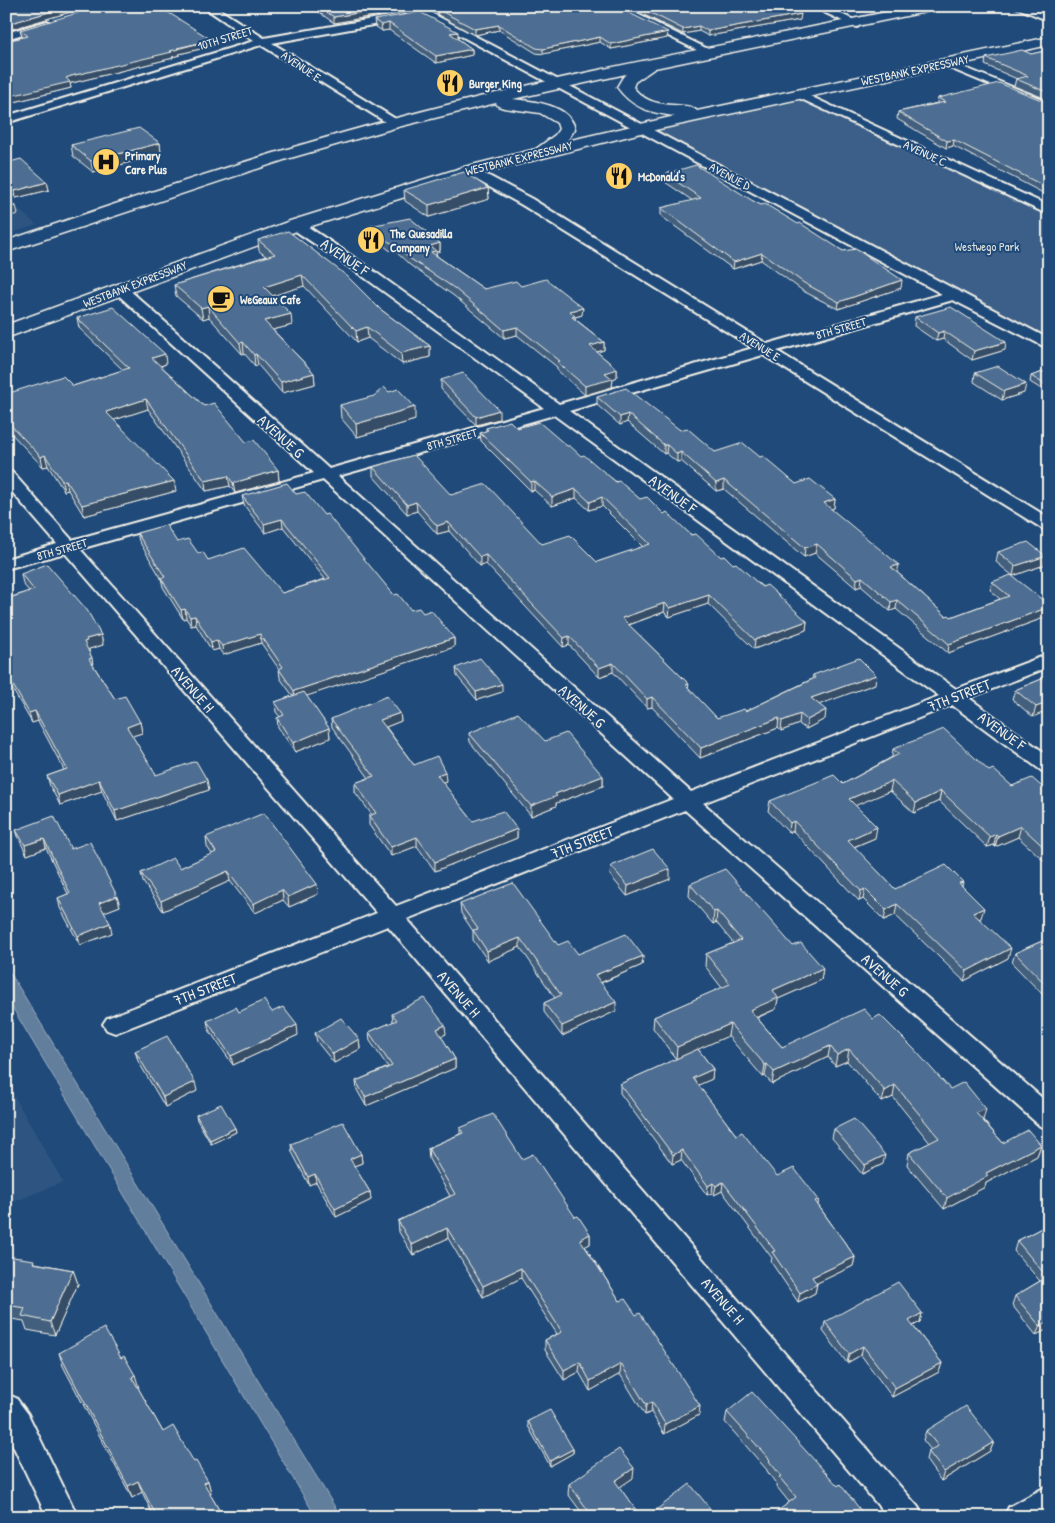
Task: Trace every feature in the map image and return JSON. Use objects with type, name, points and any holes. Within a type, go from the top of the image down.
[{"type":"highway","points":[[6,247],[274,157],[396,123],[556,85],[857,24],[935,6]]},
{"type":"highway","name":"WESTBANK EXPRESSWAY","points":[[6,332],[296,224],[470,170],[640,128],[1049,41]]},
{"type":"highway","points":[[649,66],[628,80],[625,87],[635,99],[669,110],[694,112],[724,111]]},
{"type":"highway","points":[[450,109],[505,103],[535,107],[558,114],[565,120],[568,126],[566,135],[541,152]]},
{"type":"highway","points":[[6,324],[30,323]]},
{"type":"street","name":"AVENUE E","points":[[207,6],[322,80],[396,123]]},
{"type":"street","name":"AVENUE D","points":[[410,6],[1049,345]]},
{"type":"street","points":[[612,6],[711,53]]},
{"type":"street","points":[[816,6],[857,24]]},
{"type":"street","points":[[1018,6],[1049,18]]},
{"type":"street","name":"10TH STREET","points":[[6,120],[264,41],[440,10]]},
{"type":"street","points":[[6,36],[53,22]]},
{"type":"street","points":[[946,63],[1049,106]]},
{"type":"street","name":"AVENUE C","points":[[801,95],[1049,211]]},
{"type":"street","name":"AVENUE E","points":[[470,170],[527,202],[1049,525]]},
{"type":"street","name":"AVENUE F","points":[[296,224],[366,272],[1049,766]]},
{"type":"street","name":"AVENUE G","points":[[120,289],[324,475],[688,801],[1049,1119]]},
{"type":"street","name":"8TH STREET","points":[[6,564],[556,410],[954,295]]},
{"type":"street","name":"AVENUE H","points":[[6,475],[392,916],[908,1517]]},
{"type":"street","name":"7TH STREET","points":[[115,1024],[1049,660]]},
{"type":"street","points":[[6,1407],[18,1424],[63,1517]]},
{"type":"street","points":[[1020,1517],[1049,1499]]},
{"type":"shaded area","points":[[6,199],[37,225],[6,235]]},
{"type":"shaded area","points":[[6,966],[341,1517],[316,1517],[6,997]]},
{"type":"shaded area","points":[[6,1082],[63,1182],[6,1205]]},
{"type":"green space","name":"Westwego Park","points":[[801,95],[1049,211],[1049,345],[640,128]]},
{"type":"building","points":[[6,6],[70,6],[11,23],[6,20]]},
{"type":"building","points":[[101,6],[158,6],[212,40],[177,48],[179,49],[170,51],[172,52],[71,76],[66,78],[70,82],[6,97],[6,41],[28,36],[20,30]]},
{"type":"building","points":[[317,6],[397,6],[334,17]]},
{"type":"building","points":[[452,6],[615,6],[668,32],[611,44],[600,37],[543,49],[536,48],[499,25],[475,29],[437,9]]},
{"type":"building","points":[[637,6],[787,6],[801,14],[708,31],[699,26],[683,29]]},
{"type":"building","points":[[420,12],[458,32],[450,33],[472,49],[436,56],[389,23],[381,25],[374,20]]},
{"type":"building","points":[[1022,50],[1031,54],[1049,50],[1049,93],[1016,79],[1028,76],[986,58]]},
{"type":"building","points":[[999,83],[1049,103],[1049,187],[954,140],[947,141],[898,112],[945,102],[938,98]]},
{"type":"building","points":[[139,128],[160,143],[91,161],[71,145]]},
{"type":"building","points":[[21,159],[47,182],[15,191],[6,183],[6,163]]},
{"type":"building","points":[[696,165],[753,201],[761,205],[765,204],[798,224],[800,223],[843,251],[856,249],[902,280],[839,302],[804,283],[762,253],[734,262],[661,208],[701,198],[665,174]]},
{"type":"building","points":[[464,172],[488,188],[429,205],[404,190]]},
{"type":"building","points":[[6,197],[16,206],[6,208]]},
{"type":"building","points":[[410,218],[440,243],[430,246],[436,251],[431,252],[484,289],[516,281],[521,286],[546,279],[583,308],[570,311],[575,316],[572,317],[604,342],[590,346],[617,369],[605,373],[613,379],[585,386],[557,362],[560,361],[517,327],[504,330],[454,288],[409,258],[370,226]]},
{"type":"building","points":[[288,231],[347,276],[380,309],[430,346],[401,353],[367,327],[356,331],[302,275],[264,287],[291,314],[264,321],[314,373],[281,382],[256,354],[254,355],[243,342],[240,343],[208,306],[201,308],[174,285],[275,254],[258,240]]},
{"type":"building","points":[[113,307],[165,354],[152,358],[204,406],[214,403],[246,442],[254,440],[278,470],[233,483],[228,476],[205,481],[146,399],[106,412],[174,481],[82,505],[66,480],[62,481],[45,455],[41,457],[6,420],[6,394],[63,376],[73,386],[129,368],[77,318]]},
{"type":"building","points":[[951,307],[1006,342],[974,351],[944,331],[938,333],[915,317]]},
{"type":"building","points":[[998,366],[1026,384],[1004,391],[975,373]]},
{"type":"building","points":[[1049,370],[1049,387],[1031,376]]},
{"type":"building","points":[[463,373],[499,410],[476,417],[441,380]]},
{"type":"building","points":[[384,387],[389,392],[398,389],[415,407],[356,424],[340,405],[374,396]]},
{"type":"building","points":[[626,388],[680,430],[687,428],[715,452],[743,443],[760,457],[763,456],[796,484],[810,479],[835,499],[824,503],[899,565],[891,567],[946,616],[949,615],[951,617],[1009,596],[992,582],[1011,575],[1049,605],[1049,607],[949,644],[897,600],[891,602],[862,577],[857,579],[817,544],[805,548],[724,480],[716,483],[681,452],[677,454],[667,445],[664,445],[628,414],[620,417],[597,397]]},
{"type":"building","points":[[510,421],[517,428],[539,422],[567,446],[570,446],[581,456],[584,455],[640,499],[647,497],[664,514],[667,512],[691,535],[696,534],[721,557],[725,556],[733,564],[736,563],[762,587],[767,585],[807,621],[755,640],[709,595],[670,608],[665,603],[622,618],[689,684],[686,685],[717,718],[744,709],[746,711],[815,678],[813,675],[859,658],[876,675],[811,698],[826,710],[807,720],[800,714],[782,721],[779,718],[701,748],[652,697],[647,699],[613,663],[599,668],[569,636],[564,638],[486,555],[480,557],[448,522],[437,526],[416,502],[407,505],[373,467],[414,455],[451,495],[486,484],[542,544],[570,535],[597,562],[650,544],[602,497],[590,502],[576,489],[552,497],[534,481],[531,482],[480,433],[488,430],[486,428]]},
{"type":"building","points":[[287,483],[296,494],[305,492],[324,515],[327,514],[394,595],[398,594],[411,610],[419,608],[423,613],[431,610],[454,638],[294,691],[279,669],[283,667],[260,634],[222,646],[217,640],[211,642],[195,616],[190,617],[185,609],[181,610],[161,578],[165,577],[137,533],[166,525],[177,542],[188,539],[198,553],[203,552],[208,560],[244,548],[282,593],[330,578],[282,519],[264,524],[242,496]]},
{"type":"building","points":[[1028,542],[1046,556],[1015,566],[998,552]]},
{"type":"building","points":[[47,564],[87,610],[101,635],[86,639],[87,641],[84,642],[92,658],[89,659],[115,699],[125,696],[140,722],[127,727],[156,775],[196,761],[207,780],[115,811],[99,780],[58,795],[47,776],[67,769],[35,711],[29,713],[6,673],[6,599],[34,590],[21,574]]},
{"type":"building","points":[[480,658],[502,684],[476,692],[456,668]]},
{"type":"building","points":[[1049,676],[1049,702],[1036,707],[1015,690]]},
{"type":"building","points":[[304,692],[329,728],[293,743],[277,718],[284,715],[275,702]]},
{"type":"building","points":[[387,696],[400,713],[380,720],[414,765],[437,756],[445,772],[437,775],[473,821],[503,811],[517,829],[435,862],[417,837],[391,847],[369,816],[376,813],[355,783],[374,776],[331,719]]},
{"type":"building","points":[[518,713],[545,741],[566,733],[603,776],[555,794],[557,796],[531,806],[469,733]]},
{"type":"building","points":[[944,729],[989,771],[993,769],[1012,786],[1032,778],[1049,793],[1049,852],[1021,826],[998,836],[996,834],[990,837],[941,791],[916,803],[892,781],[849,799],[877,827],[848,840],[895,889],[946,865],[963,882],[959,883],[984,908],[973,913],[1011,948],[967,971],[897,904],[886,910],[865,889],[861,891],[794,821],[790,823],[770,801],[834,775],[843,784],[899,754],[893,749]]},
{"type":"building","points":[[264,813],[317,884],[288,897],[282,890],[253,904],[228,871],[161,901],[141,873],[173,858],[180,868],[216,852],[206,837]]},
{"type":"building","points":[[54,816],[71,849],[90,842],[117,896],[99,903],[110,923],[78,936],[58,898],[70,893],[44,839],[25,845],[16,830]]},
{"type":"building","points":[[653,849],[670,869],[628,886],[611,866]]},
{"type":"building","points":[[725,869],[793,946],[801,943],[823,968],[773,990],[778,998],[750,1010],[782,1047],[864,1009],[873,1019],[880,1015],[950,1089],[964,1082],[986,1109],[976,1113],[1003,1143],[1028,1130],[1041,1145],[986,1173],[988,1176],[947,1198],[909,1153],[939,1138],[895,1085],[885,1091],[849,1049],[837,1055],[830,1046],[774,1072],[767,1064],[765,1065],[730,1024],[677,1047],[654,1017],[730,984],[706,954],[741,940],[717,911],[714,912],[690,884]]},
{"type":"building","points":[[513,883],[558,945],[568,941],[578,954],[626,934],[643,956],[595,975],[616,1002],[562,1026],[544,1003],[561,995],[520,938],[487,951],[473,930],[478,929],[460,904]]},
{"type":"building","points":[[1049,938],[1049,988],[1015,953]]},
{"type":"building","points":[[424,998],[445,1025],[437,1029],[455,1059],[365,1097],[356,1081],[392,1066],[369,1032],[397,1020],[392,1014]]},
{"type":"building","points":[[264,1000],[272,1012],[283,1007],[297,1025],[231,1056],[207,1021],[236,1007],[239,1012]]},
{"type":"building","points":[[341,1018],[359,1039],[333,1054],[315,1033]]},
{"type":"building","points":[[167,1036],[195,1082],[163,1097],[135,1051]]},
{"type":"building","points":[[698,1049],[713,1069],[693,1078],[736,1135],[742,1132],[777,1176],[794,1168],[819,1200],[815,1201],[855,1257],[812,1277],[817,1284],[800,1293],[772,1252],[775,1251],[723,1182],[716,1186],[713,1183],[708,1186],[682,1150],[673,1155],[620,1084]]},
{"type":"building","points":[[221,1104],[235,1128],[210,1140],[196,1115]]},
{"type":"building","points":[[493,1114],[522,1159],[533,1154],[575,1217],[578,1216],[590,1234],[580,1239],[620,1301],[625,1299],[636,1315],[640,1313],[700,1406],[665,1424],[652,1402],[646,1405],[621,1364],[590,1381],[580,1362],[564,1370],[545,1340],[562,1332],[521,1268],[483,1286],[447,1228],[412,1245],[398,1221],[455,1194],[428,1148],[463,1133],[460,1128]]},
{"type":"building","points":[[854,1119],[885,1155],[865,1165],[834,1129]]},
{"type":"building","points":[[343,1122],[361,1154],[350,1159],[370,1192],[335,1209],[315,1174],[308,1177],[291,1144]]},
{"type":"building","points":[[1049,1224],[1049,1321],[1040,1326],[1015,1296],[1047,1277],[1017,1241]]},
{"type":"building","points":[[6,1256],[34,1260],[33,1263],[73,1270],[50,1322],[22,1316],[25,1308],[6,1305]]},
{"type":"building","points":[[898,1282],[922,1313],[909,1321],[942,1363],[895,1388],[863,1346],[849,1354],[825,1322]]},
{"type":"building","points":[[104,1328],[121,1358],[124,1356],[135,1375],[132,1377],[163,1432],[173,1426],[194,1462],[196,1461],[208,1481],[204,1483],[223,1517],[157,1517],[138,1481],[128,1486],[59,1353]]},
{"type":"building","points":[[752,1392],[838,1486],[840,1484],[866,1517],[770,1517],[796,1497],[779,1477],[781,1476],[770,1460],[727,1412]]},
{"type":"building","points":[[966,1406],[994,1442],[944,1472],[928,1451],[938,1446],[926,1431]]},
{"type":"building","points":[[550,1410],[573,1449],[550,1461],[528,1421]]},
{"type":"building","points":[[619,1449],[634,1468],[615,1481],[641,1517],[593,1517],[569,1484]]},
{"type":"building","points":[[690,1484],[717,1517],[647,1517]]},
{"type":"place","name":"Burger King","points":[[450,83]]},
{"type":"place","name":"Primary Care Plus","points":[[106,162]]},
{"type":"place","name":"McDonald's","points":[[619,176]]},
{"type":"place","name":"The Quesadilla Company","points":[[371,240]]},
{"type":"place","name":"WeGeaux Cafe","points":[[221,299]]}]
